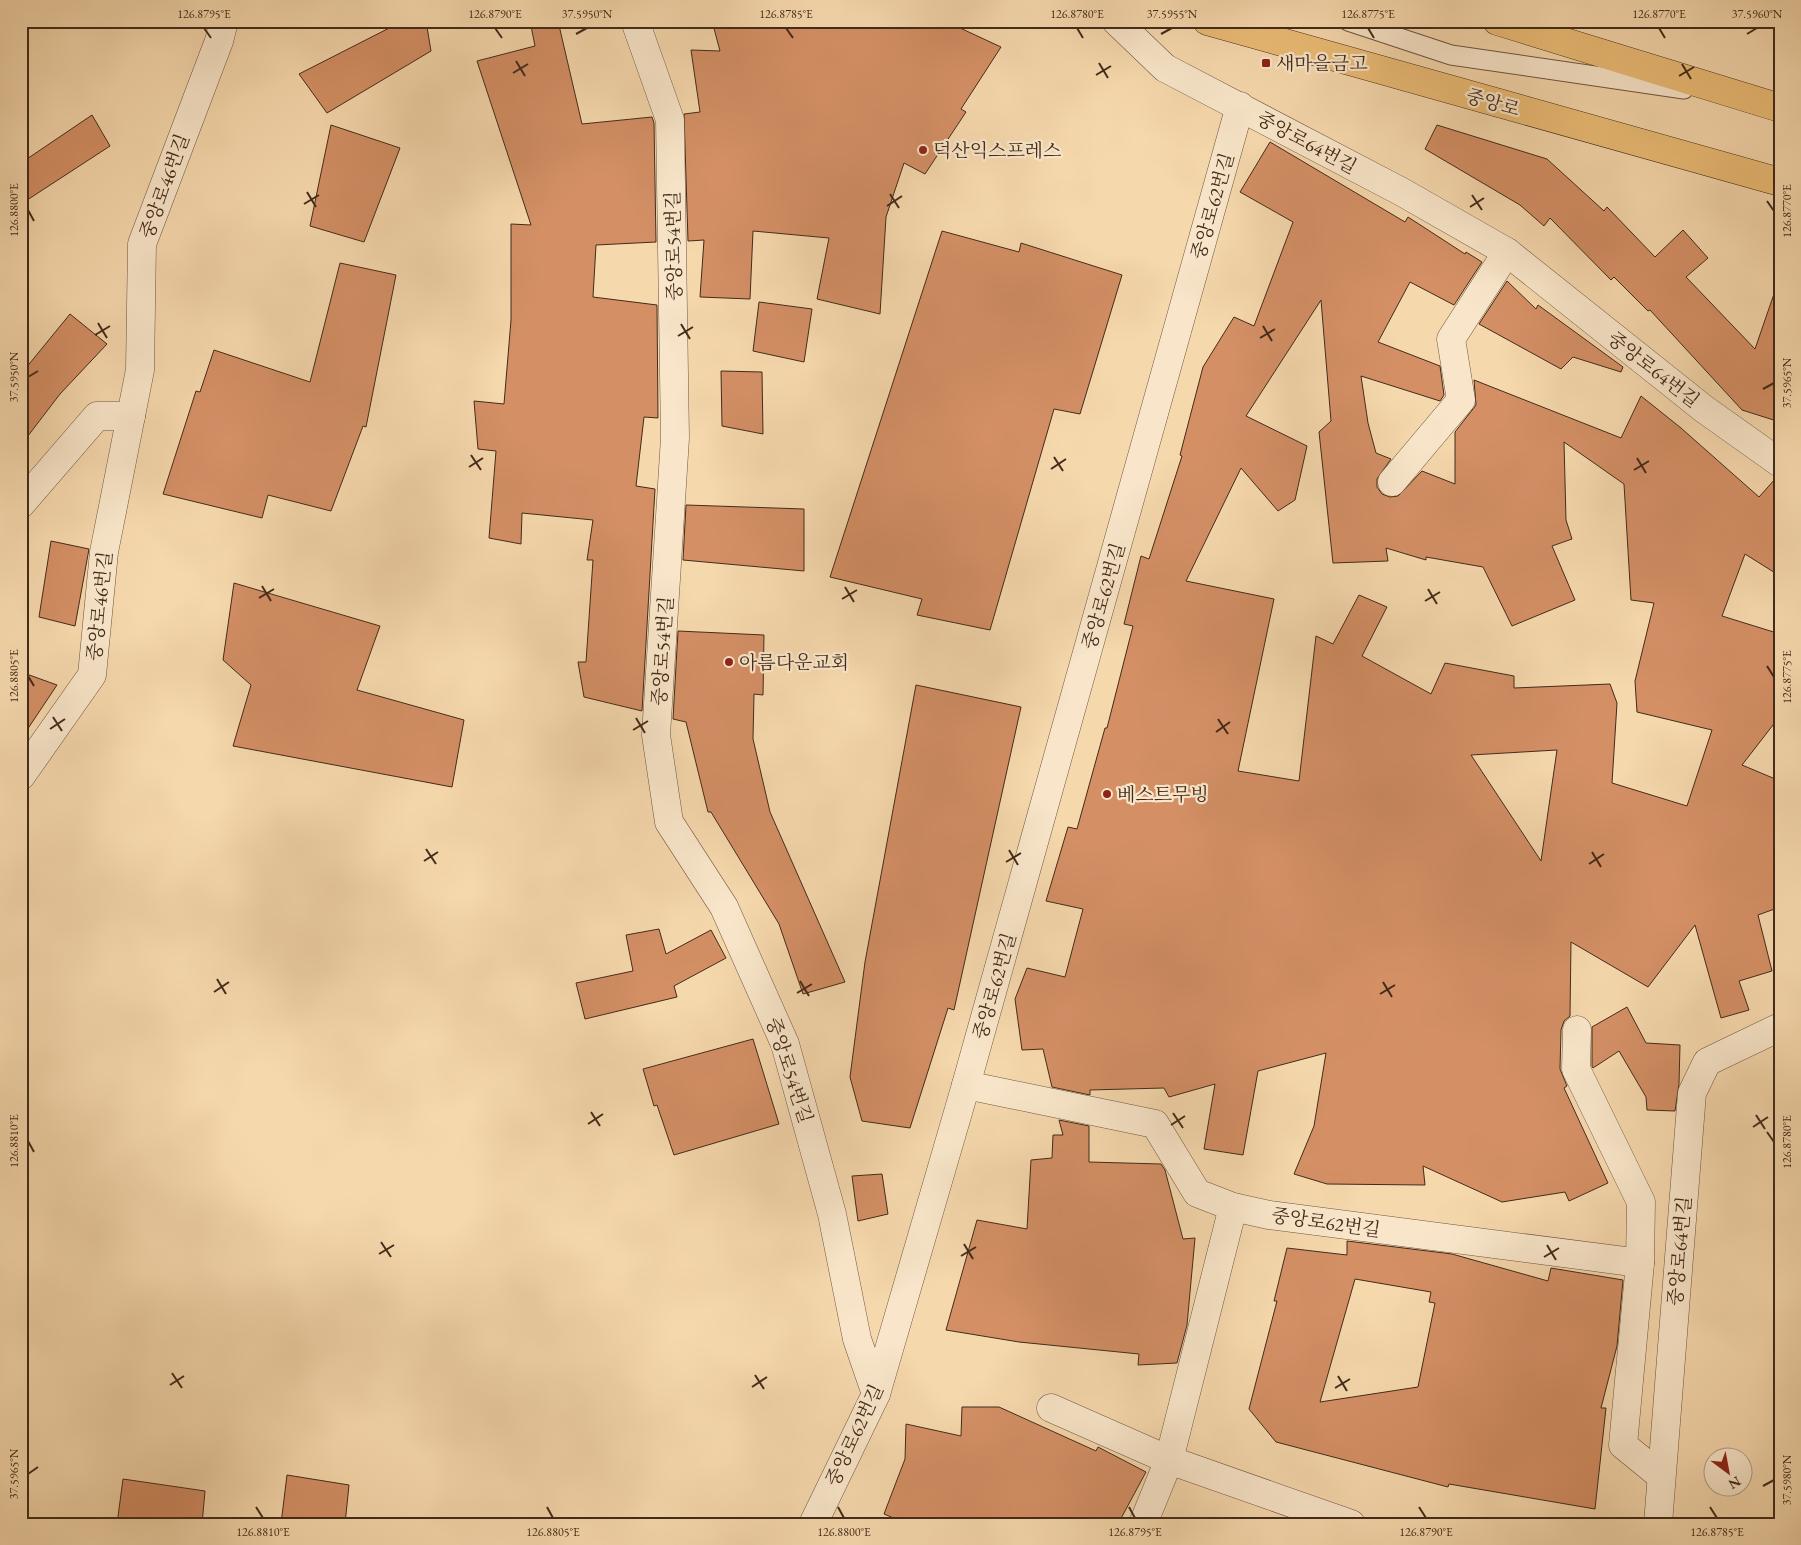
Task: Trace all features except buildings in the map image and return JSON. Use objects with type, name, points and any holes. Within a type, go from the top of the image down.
[{"type":"main road","name":"중앙로","points":[[1207,21],[1780,182]]},
{"type":"main road","points":[[1497,21],[1780,108]]},
{"type":"street","name":"중앙로46번길","points":[[21,776],[92,675],[104,552],[140,370],[142,244],[219,41],[224,21]]},
{"type":"street","name":"중앙로54번길","points":[[635,21],[670,120],[675,438],[656,735],[669,822],[724,907],[785,1044],[832,1214],[857,1339],[876,1394]]},
{"type":"street","name":"중앙로64번길","points":[[1116,21],[1165,68],[1402,192],[1507,252],[1704,409],[1780,463]]},
{"type":"street","name":"중앙로62번길","points":[[813,1524],[876,1394],[966,1085],[1240,106]]},
{"type":"street","points":[[1392,482],[1461,400],[1451,340],[1507,252]]},
{"type":"street","points":[[21,504],[97,416],[131,416]]},
{"type":"street","name":"중앙로64번길","points":[[1658,1524],[1692,1093],[1707,1062],[1780,1027]]},
{"type":"street","points":[[1577,1030],[1576,1069],[1640,1202],[1640,1263],[1623,1445],[1661,1476]]},
{"type":"street","name":"중앙로62번길","points":[[966,1085],[1155,1124],[1196,1193],[1233,1207],[1270,1215],[1640,1263]]},
{"type":"street","points":[[1143,1524],[1169,1460],[1233,1207]]},
{"type":"street","points":[[1051,1408],[1169,1460],[1351,1524]]},
{"type":"lane","points":[[1348,21],[1451,55],[1749,98]]},
{"type":"place","name":"새마을금고","points":[[1266,63]]},
{"type":"place","name":"덕산익스프레스","points":[[923,150]]},
{"type":"place","name":"아름다운교회","points":[[729,662]]},
{"type":"place","name":"베스트무빙","points":[[1107,794]]}]
